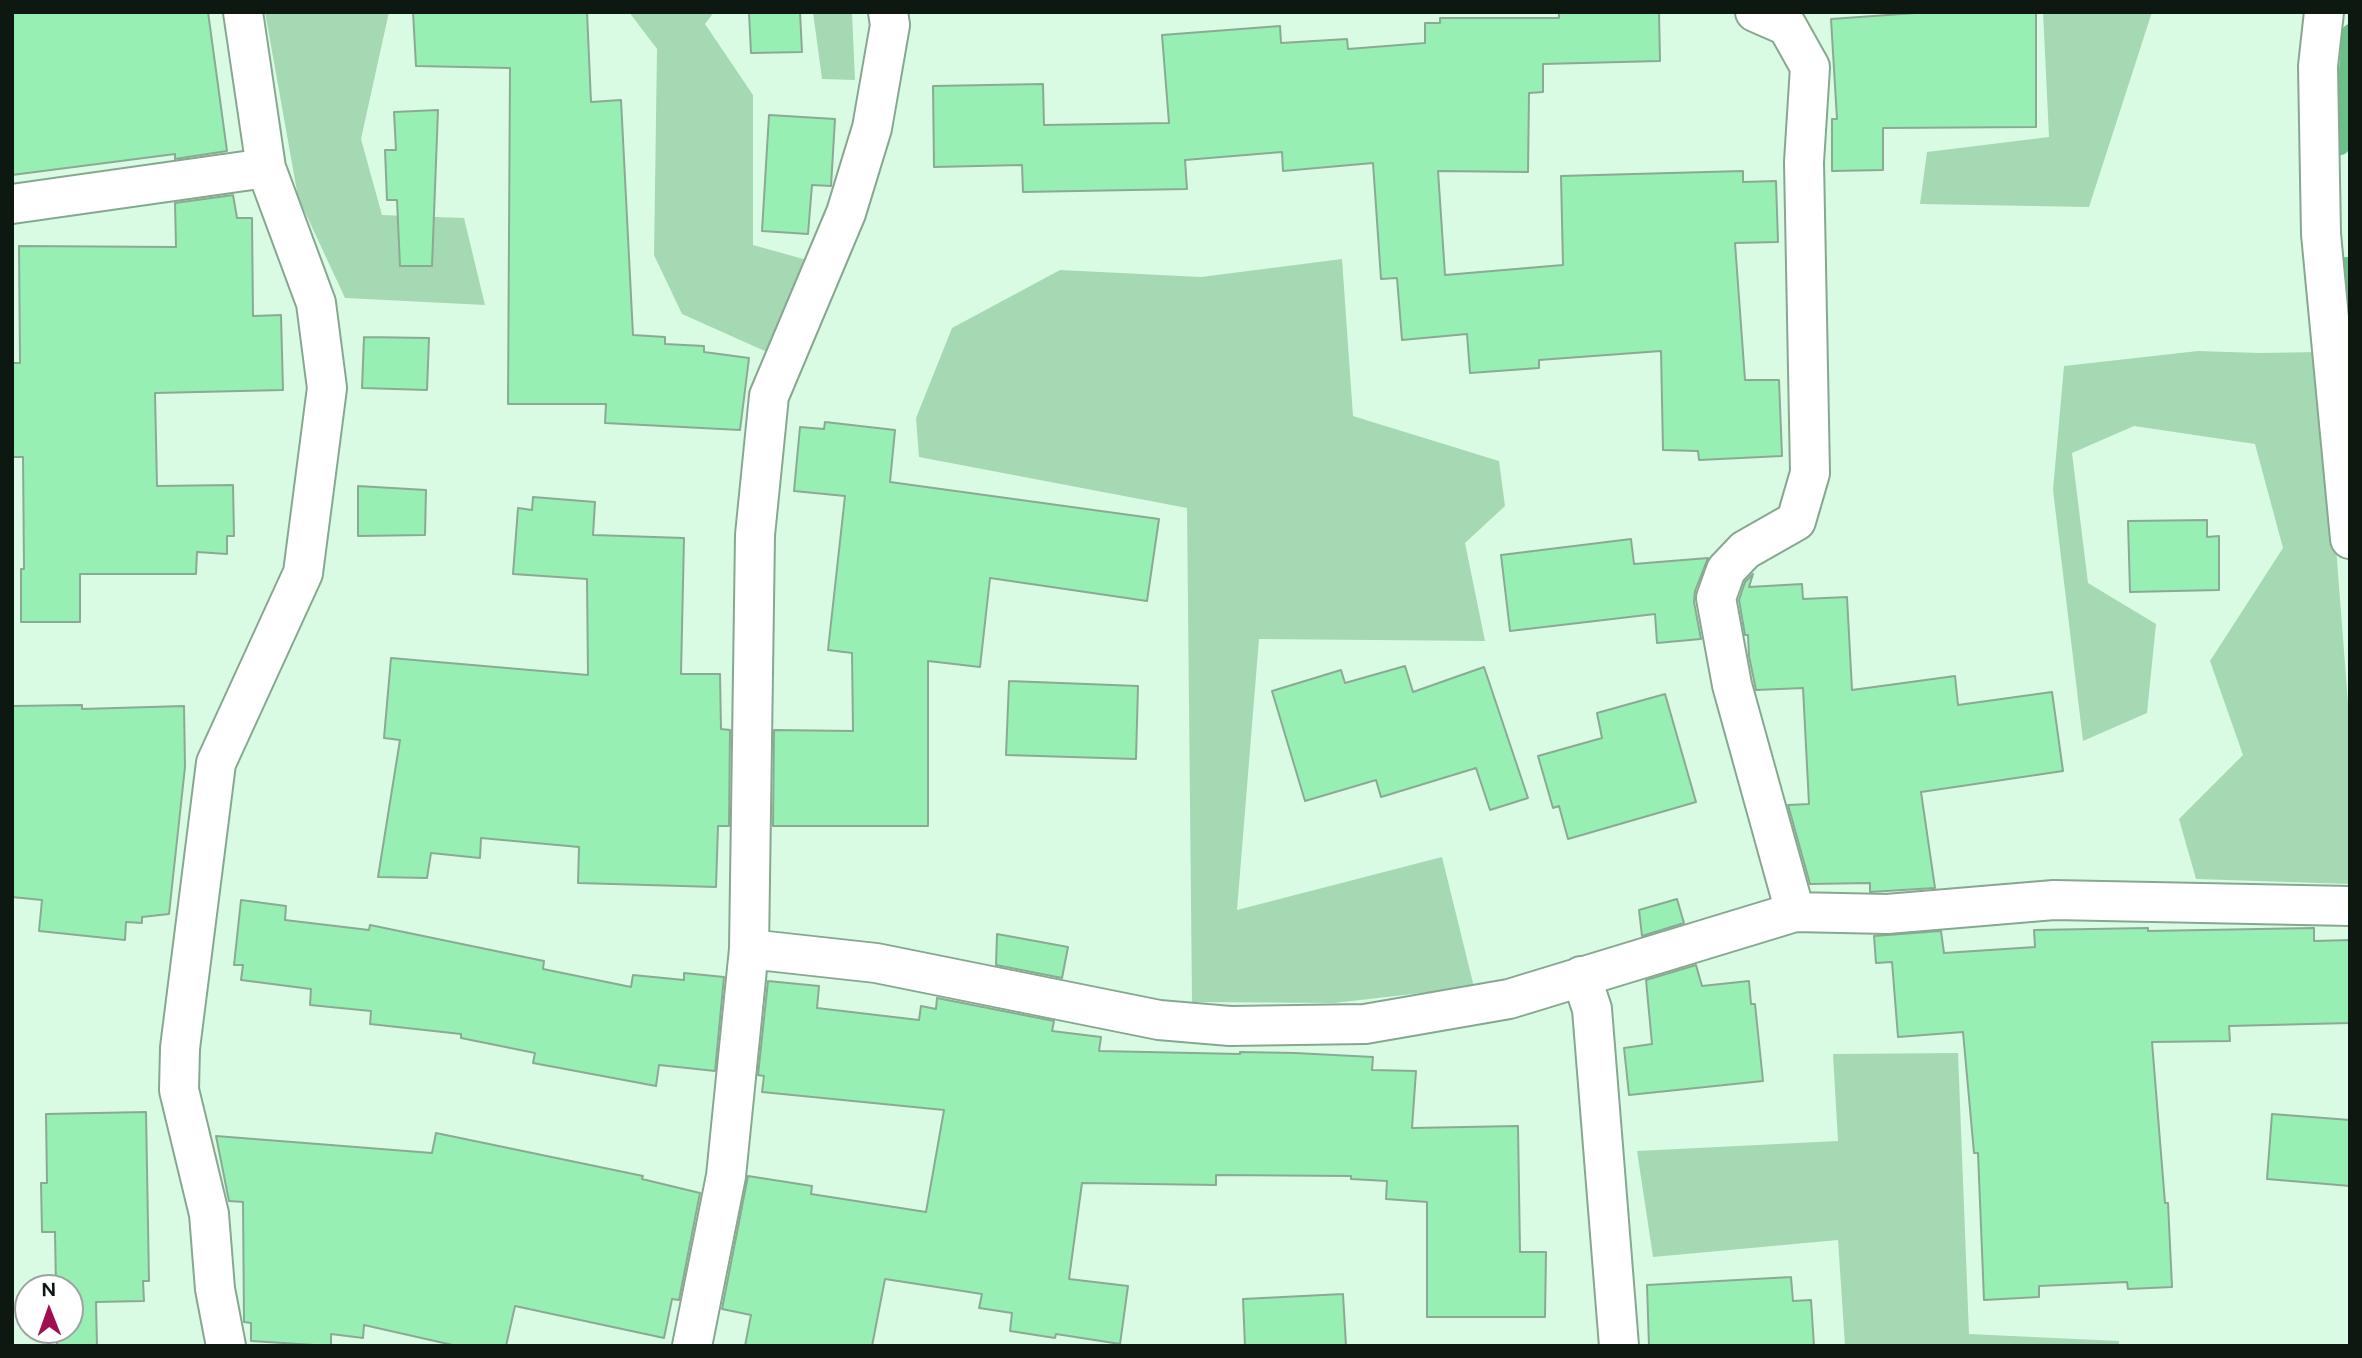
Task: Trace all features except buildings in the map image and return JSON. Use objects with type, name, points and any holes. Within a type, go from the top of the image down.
[{"type":"street","points":[[226,1346],[215,1289],[209,1214],[179,1090],[180,1048],[216,763],[303,572],[327,388],[317,303],[265,168],[243,12]]},
{"type":"street","points":[[692,1346],[726,1176],[749,949],[755,535],[769,396],[846,212],[872,128],[890,26],[888,12]]},
{"type":"street","points":[[1755,12],[1787,26],[1810,67],[1804,162],[1810,473],[1796,521],[1745,550],[1726,570],[1716,598],[1732,685],[1795,912]]},
{"type":"street","points":[[2324,12],[2318,66],[2321,234],[2350,539]]},
{"type":"street","points":[[12,204],[265,168]]},
{"type":"street","points":[[749,949],[876,963],[1159,1020],[1230,1026],[1365,1024],[1509,999],[1795,912],[1887,914],[2054,900],[2350,906]]},
{"type":"street","points":[[1581,976],[1592,1009],[1619,1346]]},
{"type":"green space","points":[[265,12],[389,12],[361,139],[382,215],[464,218],[485,305],[345,298],[298,197]]},
{"type":"green space","points":[[629,12],[714,12],[705,24],[753,95],[753,245],[807,260],[767,352],[682,314],[654,255],[657,49]]},
{"type":"green space","points":[[813,12],[852,12],[855,80],[822,79]]},
{"type":"green space","points":[[2043,12],[2152,12],[2089,207],[1920,204],[1927,152],[2049,137]]},
{"type":"green space","points":[[1342,259],[1353,416],[1499,461],[1505,506],[1465,543],[1485,641],[1259,639],[1237,910],[1442,857],[1474,987],[1334,1003],[1192,1002],[1187,508],[919,457],[916,418],[952,328],[1060,270],[1201,277]]},
{"type":"green space","points":[[2198,351],[2321,352],[2350,729],[2350,884],[2196,879],[2179,819],[2243,755],[2210,661],[2283,548],[2255,444],[2134,426],[2072,453],[2088,583],[2156,624],[2147,713],[2083,741],[2053,490],[2064,366]]},
{"type":"green space","points":[[1958,1053],[1969,1334],[2119,1341],[2119,1346],[1845,1346],[1838,1240],[1653,1257],[1637,1151],[1838,1141],[1833,1054]]},
{"type":"waterway","points":[[2341,147],[2350,32]]},
{"type":"waterway","points":[[2347,265],[2350,288]]}]
